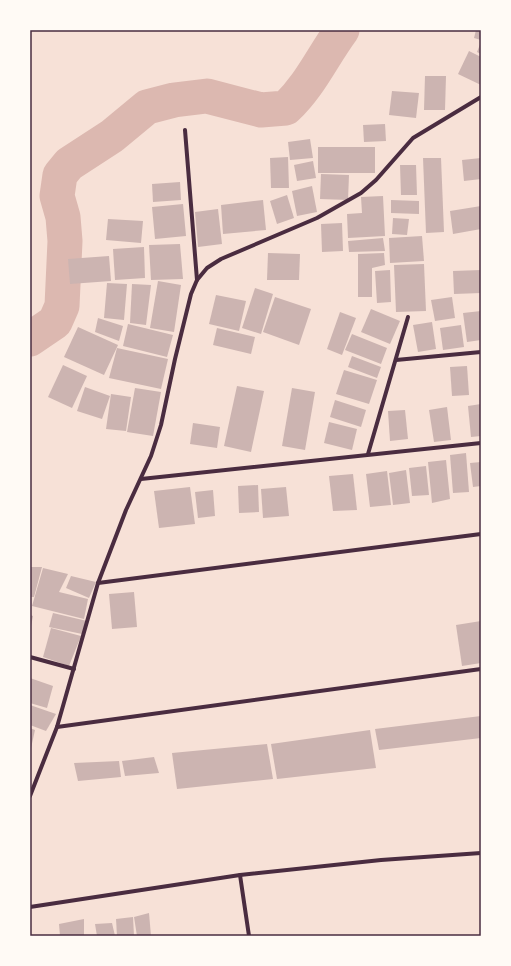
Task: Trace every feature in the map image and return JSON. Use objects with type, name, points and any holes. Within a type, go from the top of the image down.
[{"type":"street","points":[[30,796],[32,782],[57,727],[98,583],[126,510],[141,480],[161,425],[191,294],[197,280],[207,268],[221,259],[317,218],[361,193],[376,180],[413,138],[481,97]]},
{"type":"street","points":[[185,130],[197,280]]},
{"type":"street","points":[[368,454],[408,317]]},
{"type":"street","points":[[396,360],[481,352]]},
{"type":"street","points":[[141,480],[368,454],[481,443]]},
{"type":"street","points":[[98,583],[481,534]]},
{"type":"street","points":[[30,657],[74,669]]},
{"type":"street","points":[[57,727],[481,669]]},
{"type":"street","points":[[30,907],[240,874],[381,860],[481,853]]},
{"type":"street","points":[[240,874],[249,936]]},
{"type":"building","points":[[476,30],[481,30],[481,40],[474,38]]},
{"type":"building","points":[[481,42],[481,54],[477,52]]},
{"type":"building","points":[[469,51],[481,57],[481,85],[458,74]]},
{"type":"building","points":[[425,76],[446,76],[445,110],[424,110]]},
{"type":"building","points":[[392,91],[419,93],[416,118],[389,115]]},
{"type":"building","points":[[385,124],[386,141],[364,142],[363,125]]},
{"type":"building","points":[[310,139],[313,158],[290,160],[288,142]]},
{"type":"building","points":[[318,147],[375,147],[375,173],[318,173]]},
{"type":"building","points":[[288,157],[289,188],[271,188],[270,158]]},
{"type":"building","points":[[423,158],[441,158],[444,232],[426,233]]},
{"type":"building","points":[[481,158],[481,179],[464,181],[462,160]]},
{"type":"building","points":[[313,161],[316,178],[297,181],[294,165]]},
{"type":"building","points":[[400,165],[416,165],[417,195],[401,195]]},
{"type":"building","points":[[321,174],[349,175],[348,200],[320,199]]},
{"type":"building","points":[[180,182],[181,200],[153,202],[152,184]]},
{"type":"building","points":[[312,186],[317,212],[297,216],[292,191]]},
{"type":"building","points":[[287,195],[294,218],[277,224],[270,201]]},
{"type":"building","points":[[383,196],[385,236],[348,238],[347,214],[362,213],[361,197]]},
{"type":"building","points":[[263,200],[266,230],[223,234],[221,205]]},
{"type":"building","points":[[391,200],[419,201],[419,214],[391,213]]},
{"type":"building","points":[[183,204],[186,236],[155,239],[152,207]]},
{"type":"building","points":[[481,206],[481,229],[453,234],[450,211]]},
{"type":"building","points":[[218,209],[222,244],[198,247],[195,212]]},
{"type":"building","points":[[393,218],[409,219],[407,235],[392,234]]},
{"type":"building","points":[[108,219],[143,221],[141,243],[106,240]]},
{"type":"building","points":[[342,223],[343,251],[322,252],[321,224]]},
{"type":"building","points":[[422,236],[424,261],[390,263],[389,238]]},
{"type":"building","points":[[383,238],[385,251],[349,252],[348,241]]},
{"type":"building","points":[[180,244],[183,279],[151,280],[149,245]]},
{"type":"building","points":[[144,247],[145,278],[115,280],[113,249]]},
{"type":"building","points":[[268,253],[300,254],[299,280],[267,280]]},
{"type":"building","points":[[384,253],[385,265],[372,268],[372,297],[358,297],[358,254]]},
{"type":"building","points":[[109,256],[111,281],[70,284],[68,259]]},
{"type":"building","points":[[424,264],[426,311],[396,312],[394,265]]},
{"type":"building","points":[[390,270],[391,302],[377,303],[375,271]]},
{"type":"building","points":[[481,270],[481,293],[454,294],[453,271]]},
{"type":"building","points":[[158,281],[181,285],[174,332],[150,328]]},
{"type":"building","points":[[107,283],[127,284],[124,320],[104,318]]},
{"type":"building","points":[[132,284],[151,285],[146,325],[130,323]]},
{"type":"building","points":[[255,288],[273,294],[261,334],[242,328]]},
{"type":"building","points":[[216,295],[246,301],[239,331],[209,324]]},
{"type":"building","points":[[275,297],[311,309],[299,345],[263,332]]},
{"type":"building","points":[[452,297],[455,318],[435,321],[431,300]]},
{"type":"building","points":[[371,309],[400,321],[390,344],[361,332]]},
{"type":"building","points":[[481,311],[481,340],[467,342],[463,313]]},
{"type":"building","points":[[340,312],[356,318],[342,355],[327,349]]},
{"type":"building","points":[[98,318],[123,326],[119,341],[95,332]]},
{"type":"building","points":[[432,322],[436,349],[418,352],[413,325]]},
{"type":"building","points":[[128,324],[173,335],[167,357],[123,346]]},
{"type":"building","points":[[461,325],[464,347],[443,350],[440,328]]},
{"type":"building","points":[[78,327],[118,345],[104,375],[64,357]]},
{"type":"building","points":[[217,328],[255,337],[251,354],[213,345]]},
{"type":"building","points":[[352,334],[387,348],[381,364],[345,350]]},
{"type":"building","points":[[117,348],[168,359],[161,389],[109,378]]},
{"type":"building","points":[[352,356],[381,367],[377,378],[348,367]]},
{"type":"building","points":[[63,365],[87,376],[72,408],[48,397]]},
{"type":"building","points":[[467,366],[469,395],[452,396],[450,367]]},
{"type":"building","points":[[344,370],[377,380],[369,404],[336,394]]},
{"type":"building","points":[[237,386],[264,391],[251,452],[224,446]]},
{"type":"building","points":[[85,387],[110,396],[102,419],[77,411]]},
{"type":"building","points":[[135,388],[161,392],[153,436],[127,432]]},
{"type":"building","points":[[292,388],[315,392],[305,450],[282,446]]},
{"type":"building","points":[[111,394],[131,397],[126,431],[106,429]]},
{"type":"building","points":[[335,400],[366,410],[361,427],[330,417]]},
{"type":"building","points":[[481,404],[481,436],[471,437],[468,406]]},
{"type":"building","points":[[447,407],[451,440],[434,442],[429,410]]},
{"type":"building","points":[[405,410],[408,439],[390,441],[388,411]]},
{"type":"building","points":[[329,422],[357,429],[352,450],[324,443]]},
{"type":"building","points":[[193,423],[220,427],[217,448],[190,444]]},
{"type":"building","points":[[466,453],[469,492],[453,493],[450,455]]},
{"type":"building","points":[[446,460],[450,499],[432,503],[428,462]]},
{"type":"building","points":[[481,462],[481,486],[473,487],[470,463]]},
{"type":"building","points":[[426,466],[429,495],[412,496],[409,468]]},
{"type":"building","points":[[406,470],[410,503],[393,505],[389,473]]},
{"type":"building","points":[[387,471],[391,505],[370,507],[366,474]]},
{"type":"building","points":[[353,474],[357,510],[333,511],[329,476]]},
{"type":"building","points":[[258,485],[259,512],[239,513],[238,486]]},
{"type":"building","points":[[190,487],[195,524],[159,528],[154,491]]},
{"type":"building","points":[[286,487],[289,516],[263,518],[261,489]]},
{"type":"building","points":[[213,490],[215,516],[198,518],[195,492]]},
{"type":"building","points":[[30,567],[42,567],[34,597],[30,597]]},
{"type":"building","points":[[43,568],[68,574],[59,592],[88,599],[84,619],[32,606]]},
{"type":"building","points":[[71,576],[96,582],[89,598],[66,588]]},
{"type":"building","points":[[134,592],[137,627],[112,629],[109,594]]},
{"type":"building","points":[[53,613],[87,621],[82,634],[49,627]]},
{"type":"building","points":[[30,615],[33,616],[31,626],[30,626]]},
{"type":"building","points":[[481,621],[481,663],[462,666],[456,625]]},
{"type":"building","points":[[51,628],[81,636],[69,666],[43,657]]},
{"type":"building","points":[[30,678],[53,686],[47,708],[30,703]]},
{"type":"building","points":[[30,705],[56,714],[46,731],[30,725]]},
{"type":"building","points":[[481,716],[481,738],[379,750],[375,729]]},
{"type":"building","points":[[30,728],[35,730],[31,748],[30,747]]},
{"type":"building","points":[[370,730],[376,768],[277,779],[271,744]]},
{"type":"building","points":[[267,744],[273,779],[177,789],[172,753]]},
{"type":"building","points":[[154,757],[159,773],[125,776],[122,761]]},
{"type":"building","points":[[119,761],[121,777],[78,781],[74,763]]},
{"type":"building","points":[[149,913],[151,936],[137,936],[134,917]]},
{"type":"building","points":[[133,917],[134,936],[117,936],[116,919]]},
{"type":"building","points":[[84,919],[84,936],[60,936],[59,924]]},
{"type":"building","points":[[112,923],[115,936],[97,936],[95,924]]},
{"type":"waterway","points":[[30,339],[55,322],[62,306],[65,241],[63,217],[57,196],[60,175],[69,164],[112,136],[147,107],[174,100],[207,96],[261,110],[286,108],[295,99],[309,80],[342,30]]}]
